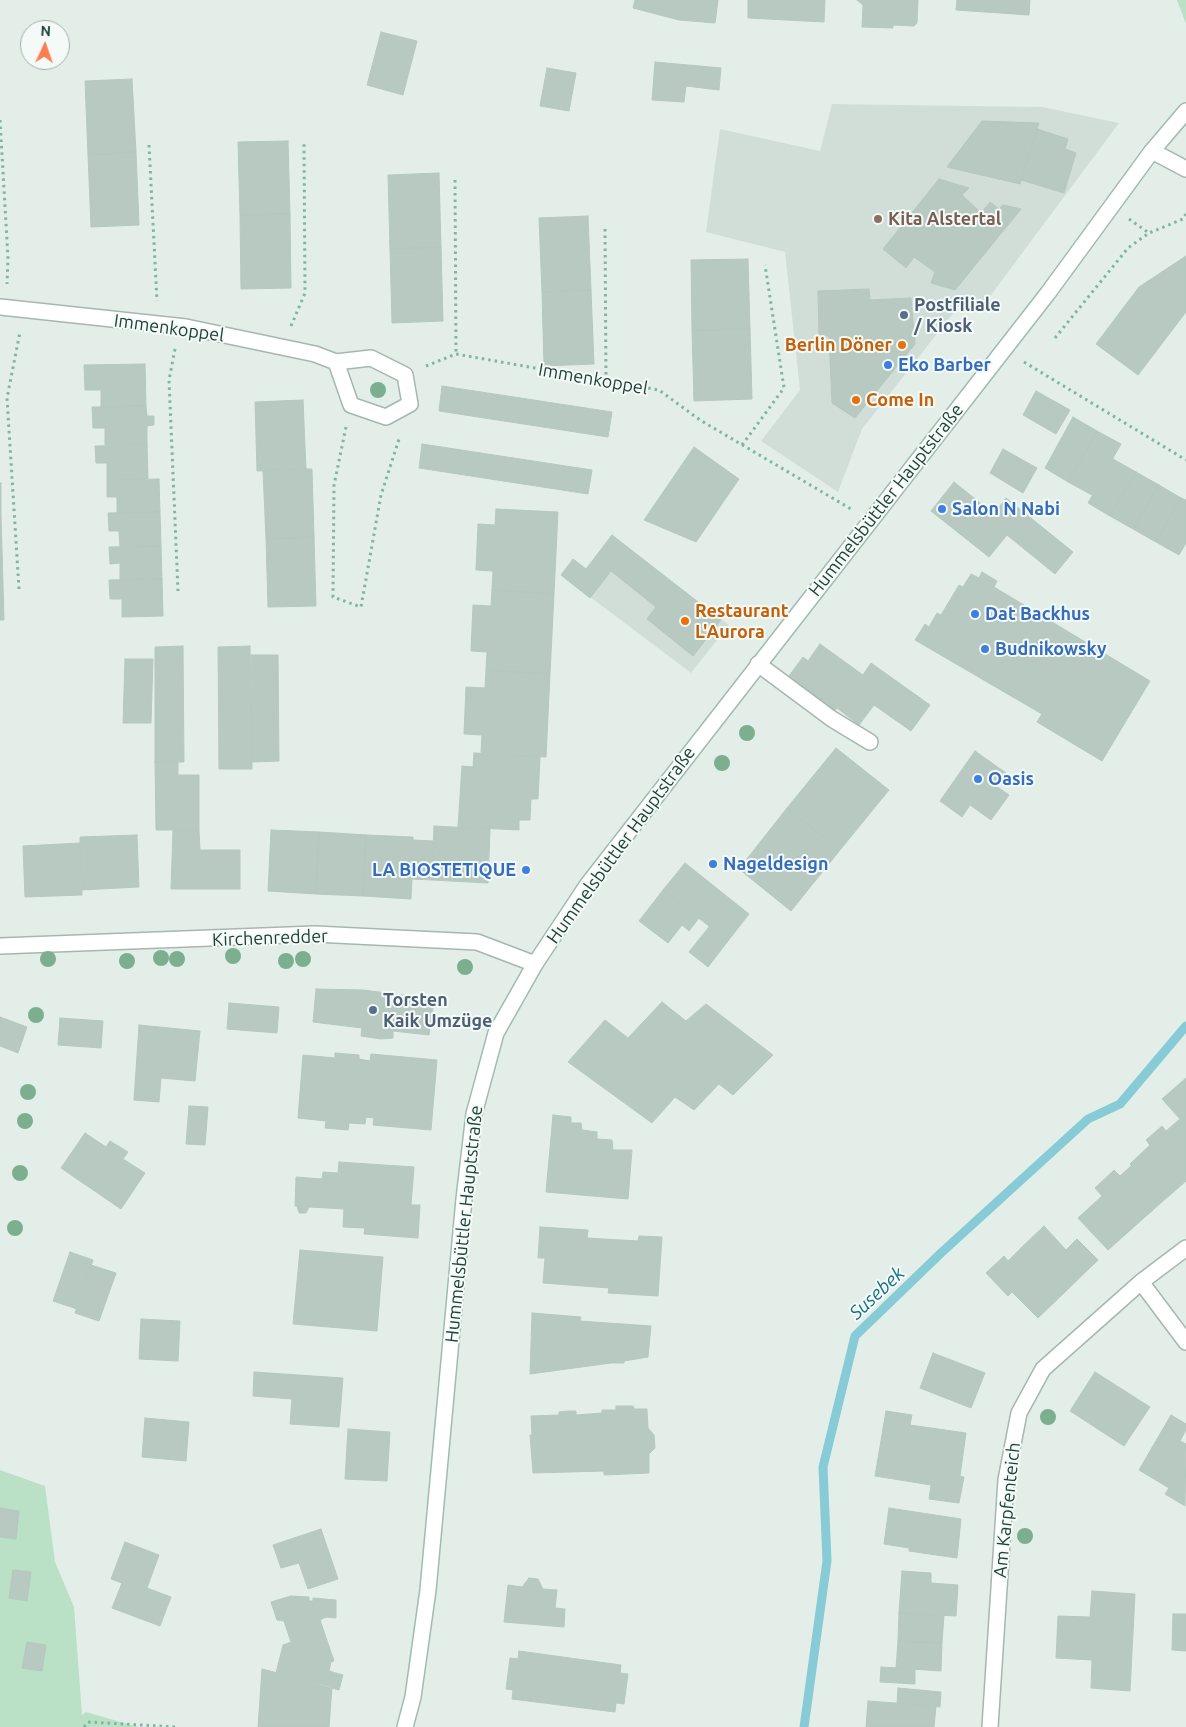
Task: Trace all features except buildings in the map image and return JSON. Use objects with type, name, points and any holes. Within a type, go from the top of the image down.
[{"type":"main road","name":"Hummelsbüttler Hauptstraße","points":[[405,1727],[413,1697],[428,1590],[464,1199],[474,1114],[496,1033],[535,964],[588,884],[1093,234],[1152,151],[1186,110]]},
{"type":"main road","points":[[1152,151],[1186,169]]},
{"type":"main road","name":"Immenkoppel","points":[[3,307],[180,326],[315,354],[336,362],[371,358],[404,374]]},
{"type":"main road","points":[[336,362],[351,405],[386,417],[410,404],[404,374]]},
{"type":"main road","points":[[758,664],[832,719],[870,742]]},
{"type":"main road","name":"Kirchenredder","points":[[0,946],[315,934],[476,942],[535,964]]},
{"type":"main road","name":"Am Karpfenteich","points":[[990,1727],[1006,1480],[1019,1413],[1043,1370],[1141,1282],[1186,1248]]},
{"type":"main road","points":[[1141,1282],[1186,1342]]},
{"type":"path","points":[[0,120],[8,258],[3,307]]},
{"type":"path","points":[[304,144],[305,294]]},
{"type":"path","points":[[149,145],[158,324]]},
{"type":"path","points":[[404,374],[456,354],[456,180]]},
{"type":"path","points":[[1055,338],[1128,248],[1149,233],[1185,219],[1186,214]]},
{"type":"path","points":[[1135,223],[1149,233]]},
{"type":"path","points":[[605,229],[606,382]]},
{"type":"path","points":[[742,444],[784,388],[765,265]]},
{"type":"path","points":[[19,588],[7,398],[24,310]]},
{"type":"path","points":[[178,591],[169,380],[180,326]]},
{"type":"path","points":[[1003,350],[1186,460]]},
{"type":"path","name":"Immenkoppel","points":[[456,354],[659,390],[700,420],[870,520]]},
{"type":"path","points":[[351,405],[334,485],[333,597],[361,607],[382,495],[410,404]]},
{"type":"path","points":[[84,1727],[88,1722],[177,1727]]},
{"type":"shaded area","points":[[832,104],[1042,107],[1119,123],[985,303],[966,297],[862,429],[838,492],[761,441],[800,390],[785,252],[706,232],[720,129],[820,151]]},
{"type":"shaded area","points":[[612,535],[729,625],[691,673],[561,575],[573,559],[586,569]]},
{"type":"green space","points":[[1177,0],[1186,0],[1186,24]]},
{"type":"green space","points":[[0,1470],[45,1486],[55,1562],[74,1607],[82,1715],[86,1712],[138,1727],[0,1727]]},
{"type":"waterway","name":"Susebek","points":[[804,1727],[827,1561],[823,1467],[855,1336],[941,1253],[1088,1119],[1120,1104],[1186,1026]]},
{"type":"place","name":"Kita Alstertal","points":[[878,219]]},
{"type":"place","name":"Postfiliale / Kiosk","points":[[904,315]]},
{"type":"place","name":"Berlin Döner","points":[[902,345]]},
{"type":"place","name":"Eko Barber","points":[[888,365]]},
{"type":"place","name":"Come In","points":[[856,400]]},
{"type":"place","name":"Salon N Nabi","points":[[942,509]]},
{"type":"place","name":"Dat Backhus","points":[[975,614]]},
{"type":"place","name":"Restaurant L'Aurora","points":[[685,621]]},
{"type":"place","name":"Budnikowsky","points":[[985,649]]},
{"type":"place","name":"Oasis","points":[[978,779]]},
{"type":"place","name":"Nageldesign","points":[[713,864]]},
{"type":"place","name":"LA BIOSTETIQUE","points":[[526,870]]},
{"type":"place","name":"Torsten Kaik Umzüge","points":[[373,1010]]}]
